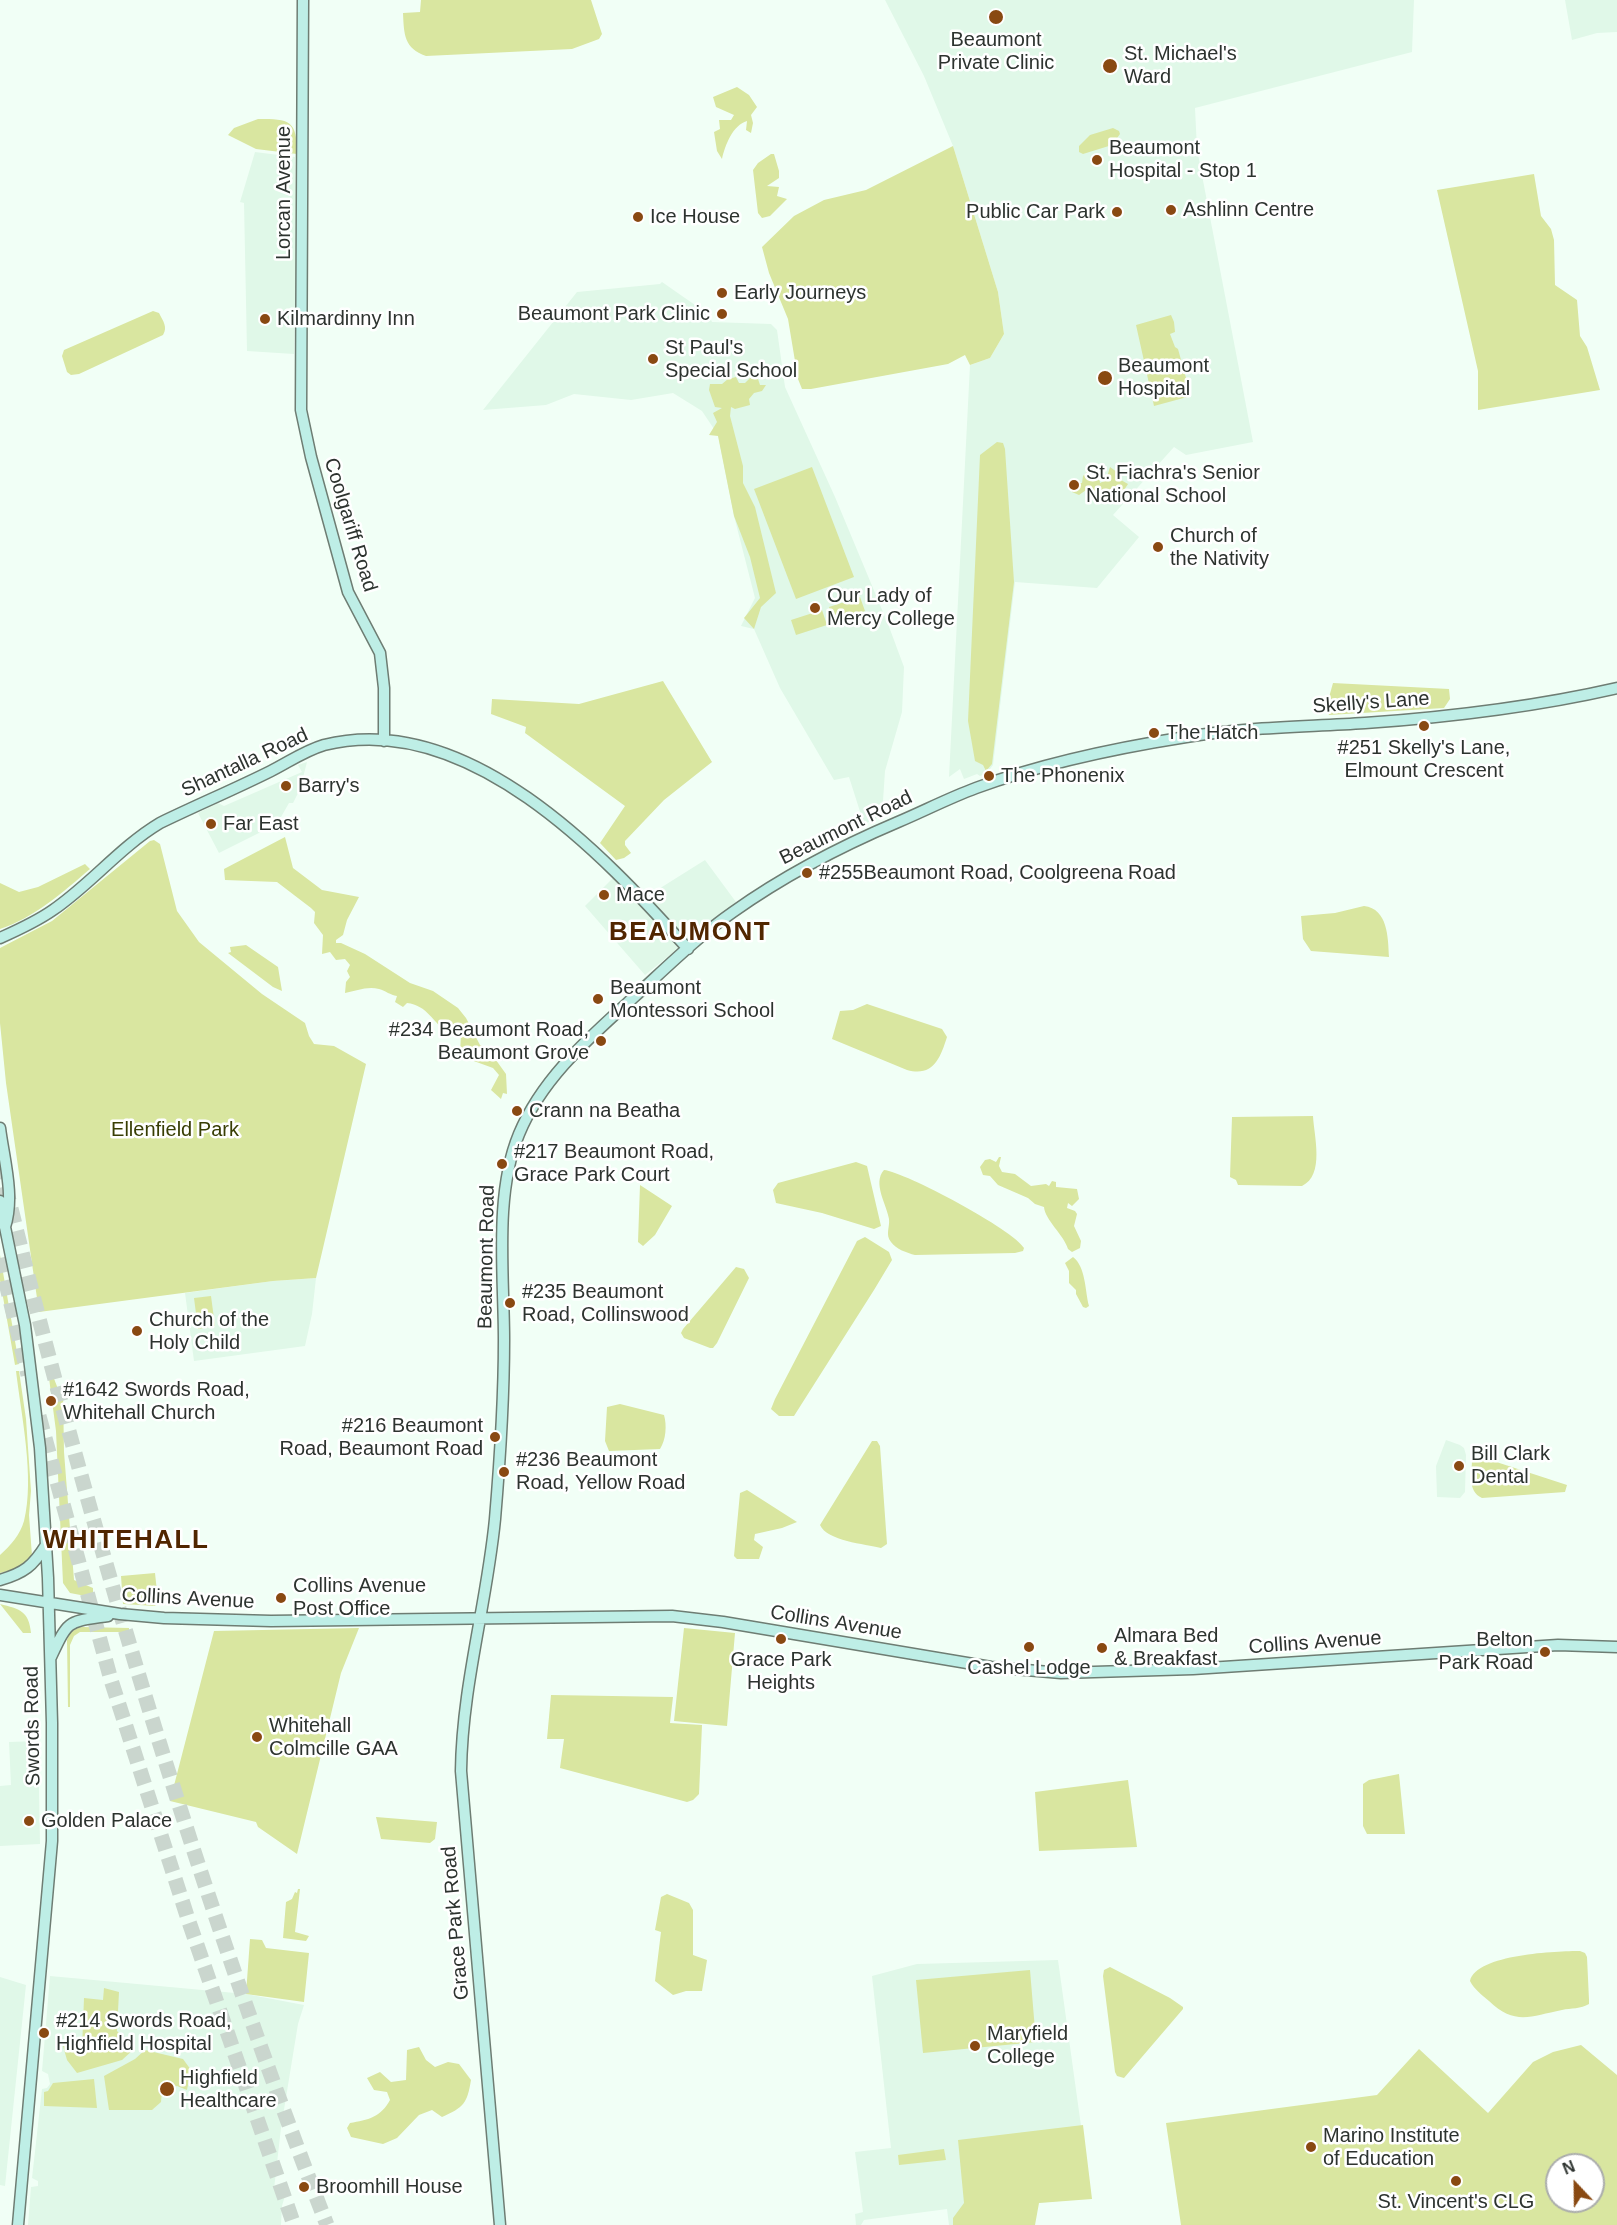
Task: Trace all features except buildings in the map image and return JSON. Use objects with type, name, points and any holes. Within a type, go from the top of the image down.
[{"type":"street","name":"Lorcan Avenue","points":[[301,386],[303,0]]},
{"type":"street","name":"Coolgariff Road","points":[[301,386],[304,430],[336,553],[348,592],[380,653],[384,688],[384,741]]},
{"type":"street","name":"Skelly's Lane","points":[[1126,747],[1227,731],[1362,723],[1459,714],[1617,688]]},
{"type":"street","name":"Shantalla Road","points":[[1,938],[30,925],[53,910],[143,835],[160,824],[300,754],[337,743],[366,740],[423,748],[447,756],[485,773],[530,800],[565,825],[613,869],[688,949]]},
{"type":"street","name":"Beaumont Road","points":[[481,1618],[495,1514],[504,1346],[504,1190],[512,1151],[529,1112],[550,1079],[606,1022],[730,914],[823,855],[975,788],[1044,767],[1126,747]]},
{"type":"street","name":"Swords Road","points":[[0,1128],[9,1190],[9,1216],[3,1222],[25,1325],[40,1448],[52,1723],[52,1841],[18,2225]]},
{"type":"street","points":[[0,1201],[3,1222]]},
{"type":"street","points":[[0,1580],[15,1575],[30,1566],[46,1545]]},
{"type":"street","name":"Collins Avenue","points":[[0,1595],[120,1614],[164,1618],[271,1621],[672,1616],[723,1622],[991,1667],[1061,1673],[1193,1669],[1558,1645],[1617,1647]]},
{"type":"street","points":[[50,1660],[63,1631],[69,1625],[83,1620],[120,1614]]},
{"type":"street","name":"Grace Park Road","points":[[481,1618],[464,1713],[461,1771],[500,2225]]},
{"type":"shaded area","name":"Beaumont Hospital","points":[[885,0],[1414,0],[1412,52],[1195,108],[1197,149],[1253,442],[1186,455],[1174,447],[1113,515],[1139,537],[1097,588],[1015,582],[993,765],[987,773],[964,779],[960,769],[949,777],[970,365],[990,358],[1004,334],[998,292],[953,146],[924,76]]},
{"type":"shaded area","points":[[1565,0],[1617,0],[1617,32],[1597,33],[1572,40]]},
{"type":"shaded area","points":[[255,152],[295,157],[297,233],[294,354],[247,351],[244,203],[240,202]]},
{"type":"shaded area","name":"Our Lady of Mercy College","points":[[662,282],[708,314],[712,322],[771,324],[777,330],[785,387],[835,497],[888,624],[904,667],[902,712],[885,771],[882,816],[864,824],[849,777],[834,780],[780,688],[754,629],[741,626],[755,598],[734,516],[718,435],[702,411],[673,393],[631,400],[574,394],[546,405],[483,410],[577,292]]},
{"type":"shaded area","points":[[307,762],[300,789],[293,803],[289,803],[277,824],[219,853],[198,813],[218,803],[224,806],[302,772],[298,765]]},
{"type":"shaded area","points":[[705,860],[736,902],[645,975],[585,906],[613,878],[638,902]]},
{"type":"shaded area","points":[[316,1278],[312,1314],[305,1346],[194,1361],[185,1293],[273,1281]]},
{"type":"shaded area","points":[[1446,1440],[1464,1448],[1466,1455],[1465,1492],[1460,1498],[1437,1497],[1436,1466]]},
{"type":"shaded area","points":[[38,1741],[40,1844],[0,1846],[0,1786],[11,1785],[9,1742]]},
{"type":"shaded area","name":"Maryfield College","points":[[1058,1960],[1091,2198],[1038,2203],[1035,2208],[1034,2225],[949,2225],[947,2209],[864,2220],[861,2225],[856,2225],[855,2214],[863,2212],[855,2152],[891,2148],[872,1976],[917,1964]]},
{"type":"shaded area","name":"Highfield Healthcare","points":[[50,1976],[246,1994],[304,2005],[298,2024],[281,2128],[274,2189],[286,2192],[282,2206],[281,2225],[28,2225],[31,2187],[38,2186],[38,2181],[32,2178],[42,2089],[47,2088],[50,2084],[48,2074],[42,2071]]},
{"type":"shaded area","points":[[0,1977],[26,1985],[5,2186],[0,2185]]},
{"type":"green space","points":[[421,0],[591,0],[602,34],[599,39],[572,49],[426,56],[409,45],[404,28],[403,13],[420,12]]},
{"type":"green space","points":[[737,87],[749,95],[757,107],[751,115],[753,123],[751,133],[746,130],[747,121],[742,123],[734,131],[722,159],[717,151],[714,132],[720,129],[719,120],[731,120],[734,115],[716,107],[713,97]]},
{"type":"green space","points":[[258,119],[278,120],[290,124],[295,134],[297,154],[256,149],[228,135],[234,128]]},
{"type":"green space","points":[[1113,128],[1120,134],[1112,145],[1083,154],[1079,152],[1079,146],[1090,135]]},
{"type":"green space","points":[[953,146],[998,292],[1004,334],[990,358],[970,365],[965,355],[948,364],[802,389],[798,379],[788,319],[769,273],[762,247],[794,216],[824,200],[866,190]]},
{"type":"green space","points":[[774,154],[779,178],[767,186],[779,187],[777,196],[787,199],[770,216],[762,218],[758,213],[753,170],[758,163]]},
{"type":"green space","points":[[1534,174],[1541,216],[1551,229],[1554,240],[1555,285],[1577,300],[1580,336],[1587,347],[1600,390],[1478,410],[1478,371],[1437,190]]},
{"type":"green space","points":[[153,311],[159,313],[163,321],[165,329],[163,335],[79,374],[71,375],[67,372],[62,356],[64,350]]},
{"type":"green space","points":[[1171,315],[1175,332],[1170,334],[1178,349],[1191,396],[1154,406],[1136,325]]},
{"type":"green space","points":[[736,377],[739,383],[745,383],[750,378],[758,379],[760,385],[766,385],[762,391],[754,393],[749,399],[750,405],[735,409],[731,407],[730,416],[743,466],[743,483],[755,507],[776,593],[761,607],[754,629],[744,618],[760,598],[750,557],[734,516],[718,436],[709,435],[717,422],[713,413],[722,408],[715,407],[709,390],[710,384],[722,384]]},
{"type":"green space","points":[[997,442],[1003,443],[1005,449],[1014,582],[992,764],[986,771],[983,765],[975,761],[968,721],[980,455]]},
{"type":"green space","points":[[812,467],[854,577],[796,599],[754,489]]},
{"type":"green space","points":[[1110,467],[1121,475],[1121,480],[1128,484],[1124,490],[1126,496],[1118,504],[1121,494],[1113,501],[1106,501],[1101,492],[1091,493],[1086,490],[1079,495],[1072,492],[1072,485],[1082,483],[1083,476],[1088,471],[1099,473],[1100,483],[1106,480]]},
{"type":"green space","points":[[860,597],[865,611],[834,622],[829,607]]},
{"type":"green space","points":[[822,610],[827,625],[796,635],[791,620]]},
{"type":"green space","points":[[663,681],[712,762],[664,800],[625,841],[631,853],[616,860],[600,843],[625,806],[525,733],[526,727],[491,714],[492,699],[579,704]]},
{"type":"green space","points":[[1333,683],[1449,689],[1450,699],[1444,708],[1329,715],[1326,708]]},
{"type":"green space","points":[[285,837],[293,868],[322,890],[359,897],[347,920],[343,935],[336,940],[336,943],[365,954],[410,983],[433,991],[458,1008],[480,1045],[488,1049],[506,1074],[507,1094],[503,1093],[501,1099],[491,1090],[499,1075],[493,1068],[460,1056],[461,1032],[448,1034],[420,1007],[407,1003],[403,1007],[395,1002],[397,996],[381,990],[366,988],[345,993],[346,982],[350,977],[347,971],[350,965],[345,959],[336,960],[330,952],[322,954],[323,935],[314,923],[315,912],[277,882],[225,880],[224,869]]},
{"type":"green space","name":"Ellenfield Park","points":[[154,840],[160,844],[177,911],[199,942],[262,994],[305,1023],[314,1044],[334,1046],[366,1064],[316,1278],[273,1281],[39,1312],[6,1083],[0,1023],[0,948],[52,921]]},
{"type":"green space","points":[[85,864],[90,869],[59,895],[25,918],[0,929],[0,883],[19,892],[38,887]]},
{"type":"green space","points":[[1364,906],[1378,912],[1382,918],[1387,933],[1389,957],[1311,951],[1303,939],[1301,916],[1335,913]]},
{"type":"green space","points":[[246,945],[278,967],[282,991],[273,987],[228,953],[231,952],[230,947]]},
{"type":"green space","points":[[867,1004],[942,1029],[947,1037],[934,1064],[923,1071],[907,1070],[832,1039],[840,1011],[853,1010]]},
{"type":"green space","points":[[1313,1116],[1316,1164],[1309,1181],[1302,1186],[1238,1185],[1236,1180],[1230,1177],[1232,1117]]},
{"type":"green space","points":[[1001,1157],[999,1166],[1002,1172],[1015,1174],[1031,1186],[1046,1184],[1049,1186],[1052,1181],[1056,1182],[1056,1187],[1077,1189],[1079,1199],[1072,1206],[1068,1203],[1067,1208],[1077,1214],[1074,1226],[1081,1241],[1080,1248],[1072,1252],[1068,1249],[1044,1207],[998,1185],[990,1176],[983,1175],[980,1167],[985,1160],[990,1159],[996,1162]]},
{"type":"green space","points":[[856,1162],[867,1166],[881,1226],[874,1229],[822,1213],[776,1203],[773,1190],[778,1183]]},
{"type":"green space","points":[[884,1170],[913,1180],[981,1216],[1016,1240],[1024,1248],[1023,1251],[915,1255],[899,1249],[888,1237],[889,1219],[879,1181]]},
{"type":"green space","points":[[640,1185],[672,1206],[655,1235],[643,1246],[638,1242]]},
{"type":"green space","points":[[865,1237],[889,1252],[892,1260],[794,1416],[779,1416],[771,1409],[775,1399],[857,1241]]},
{"type":"green space","points":[[0,1255],[19,1364],[15,1365],[0,1280]]},
{"type":"green space","points":[[1073,1257],[1083,1273],[1089,1306],[1086,1308],[1083,1307],[1076,1290],[1069,1283],[1069,1271],[1065,1263]]},
{"type":"green space","points":[[736,1267],[744,1269],[749,1278],[717,1343],[710,1348],[684,1338],[681,1333],[683,1329]]},
{"type":"green space","points":[[211,1296],[215,1326],[198,1329],[194,1298]]},
{"type":"green space","points":[[16,1371],[19,1371],[26,1419],[31,1491],[29,1515],[32,1556],[29,1562],[9,1574],[8,1571],[0,1573],[0,1555],[15,1540],[24,1521],[28,1485],[26,1446]]},
{"type":"green space","points":[[53,1376],[58,1389],[63,1391],[64,1452],[74,1580],[93,1588],[91,1597],[70,1593],[63,1583],[56,1431],[49,1378]]},
{"type":"green space","points":[[620,1404],[664,1415],[664,1441],[660,1449],[609,1451],[605,1441],[607,1407]]},
{"type":"green space","points":[[872,1441],[877,1441],[880,1446],[887,1544],[881,1548],[830,1535],[820,1525]]},
{"type":"green space","points":[[1478,1456],[1567,1485],[1565,1492],[1482,1498],[1474,1491],[1471,1482],[1472,1459]]},
{"type":"green space","points":[[747,1490],[797,1522],[755,1534],[754,1540],[763,1547],[759,1559],[737,1559],[734,1556],[740,1493]]},
{"type":"green space","points":[[155,1573],[158,1601],[155,1606],[123,1604],[121,1576]]},
{"type":"green space","points":[[0,1604],[26,1615],[31,1633],[23,1633]]},
{"type":"green space","points":[[82,1627],[129,1628],[129,1632],[80,1632],[74,1636],[70,1645],[70,1707],[68,1707],[67,1640],[73,1631]]},
{"type":"green space","name":"Whitehall Colmcille GAA","points":[[359,1628],[341,1673],[297,1854],[258,1827],[256,1822],[170,1801],[214,1631]]},
{"type":"green space","points":[[684,1628],[735,1633],[727,1726],[674,1721]]},
{"type":"green space","points":[[551,1695],[673,1697],[670,1723],[702,1725],[699,1794],[687,1802],[560,1768],[564,1739],[547,1739]]},
{"type":"green space","points":[[1399,1774],[1405,1834],[1367,1834],[1363,1826],[1363,1784],[1369,1780]]},
{"type":"green space","points":[[1128,1780],[1137,1847],[1039,1851],[1035,1792]]},
{"type":"green space","points":[[376,1817],[437,1822],[435,1839],[430,1843],[381,1839]]},
{"type":"green space","points":[[300,1889],[295,1932],[309,1936],[306,1941],[283,1938],[286,1902],[292,1899]]},
{"type":"green space","points":[[667,1894],[689,1903],[693,1910],[693,1955],[707,1960],[702,1991],[686,1991],[673,1995],[655,1981],[661,1932],[655,1930],[661,1897]]},
{"type":"green space","points":[[250,1939],[262,1940],[266,1948],[309,1953],[304,2002],[246,1994]]},
{"type":"green space","points":[[1580,1951],[1587,1957],[1589,2004],[1583,2007],[1532,2016],[1515,2016],[1498,2009],[1478,1992],[1470,1981],[1476,1972],[1502,1960],[1537,1953]]},
{"type":"green space","points":[[1110,1967],[1183,2007],[1124,2078],[1117,2076],[1115,2072],[1103,1976],[1104,1970]]},
{"type":"green space","points":[[1030,1970],[1036,2042],[923,2053],[916,1980]]},
{"type":"green space","points":[[104,1988],[119,1992],[117,2031],[134,2049],[122,2060],[77,2073],[67,2060],[63,2046],[82,2048],[84,1998],[103,2000]]},
{"type":"green space","points":[[1581,2045],[1617,2075],[1617,2225],[1181,2225],[1166,2123],[1377,2095],[1419,2049],[1488,2113],[1533,2062],[1553,2052]]},
{"type":"green space","points":[[419,2047],[426,2060],[435,2067],[448,2062],[459,2064],[471,2080],[463,2104],[442,2117],[432,2110],[419,2115],[397,2138],[383,2144],[351,2137],[347,2128],[350,2123],[373,2117],[390,2100],[387,2092],[374,2090],[367,2078],[380,2072],[391,2082],[406,2080],[407,2050]]},
{"type":"green space","points":[[145,2050],[183,2059],[191,2070],[187,2090],[177,2086],[162,2091],[161,2102],[152,2110],[109,2110],[104,2076],[135,2059]]},
{"type":"green space","points":[[94,2079],[97,2108],[44,2106],[44,2092],[48,2091],[53,2083]]},
{"type":"green space","points":[[1083,2125],[1092,2199],[1039,2203],[1035,2225],[953,2225],[953,2218],[964,2203],[958,2140]]},
{"type":"green space","points":[[944,2149],[946,2160],[899,2165],[898,2155]]},
{"type":"tunnel","points":[[0,1164],[69,1433],[146,1700],[232,1964],[327,2225]]},
{"type":"tunnel","points":[[0,1258],[28,1375]]},
{"type":"tunnel","points":[[39,1416],[111,1680],[188,1919],[294,2225]]},
{"type":"place","name":"Beaumont Private Clinic","points":[[996,17]]},
{"type":"place","name":"St. Michael's Ward","points":[[1110,66]]},
{"type":"place","name":"Beaumont Hospital - Stop 1","points":[[1097,160]]},
{"type":"place","name":"Ashlinn Centre","points":[[1171,210]]},
{"type":"place","name":"Public Car Park","points":[[1117,212]]},
{"type":"place","name":"Ice House","points":[[638,217]]},
{"type":"place","name":"Early Journeys","points":[[722,293]]},
{"type":"place","name":"Beaumont Park Clinic","points":[[722,314]]},
{"type":"place","name":"Kilmardinny Inn","points":[[265,319]]},
{"type":"place","name":"St Paul's Special School","points":[[653,359]]},
{"type":"place","name":"Beaumont Hospital","points":[[1105,378]]},
{"type":"place","name":"St. Fiachra's Senior National School","points":[[1074,485]]},
{"type":"place","name":"Church of the Nativity","points":[[1158,547]]},
{"type":"place","name":"Our Lady of Mercy College","points":[[815,608]]},
{"type":"place","name":"#251 Skelly's Lane, Elmount Crescent","points":[[1424,726]]},
{"type":"place","name":"The Hatch","points":[[1154,733]]},
{"type":"place","name":"The Phonenix","points":[[989,776]]},
{"type":"place","name":"Barry's","points":[[286,786]]},
{"type":"place","name":"Far East","points":[[211,824]]},
{"type":"place","name":"#255Beaumont Road, Coolgreena Road","points":[[807,873]]},
{"type":"place","name":"Mace","points":[[604,895]]},
{"type":"place","name":"Beaumont Montessori School","points":[[598,999]]},
{"type":"place","name":"#234 Beaumont Road, Beaumont Grove","points":[[601,1041]]},
{"type":"place","name":"Crann na Beatha","points":[[517,1111]]},
{"type":"place","name":"#217 Beaumont Road, Grace Park Court","points":[[502,1164]]},
{"type":"place","name":"#235 Beaumont Road, Collinswood","points":[[510,1303]]},
{"type":"place","name":"Church of the Holy Child","points":[[137,1331]]},
{"type":"place","name":"#1642 Swords Road, Whitehall Church","points":[[51,1401]]},
{"type":"place","name":"#216 Beaumont Road, Beaumont Road","points":[[495,1437]]},
{"type":"place","name":"Bill Clark Dental","points":[[1459,1466]]},
{"type":"place","name":"#236 Beaumont Road, Yellow Road","points":[[504,1472]]},
{"type":"place","name":"Collins Avenue Post Office","points":[[281,1598]]},
{"type":"place","name":"Grace Park Heights","points":[[781,1639]]},
{"type":"place","name":"Cashel Lodge","points":[[1029,1647]]},
{"type":"place","name":"Almara Bed & Breakfast","points":[[1102,1648]]},
{"type":"place","name":"Belton Park Road","points":[[1545,1652]]},
{"type":"place","name":"Whitehall Colmcille GAA","points":[[257,1737]]},
{"type":"place","name":"Golden Palace","points":[[29,1821]]},
{"type":"place","name":"#214 Swords Road, Highfield Hospital","points":[[44,2033]]},
{"type":"place","name":"Maryfield College","points":[[975,2046]]},
{"type":"place","name":"Highfield Healthcare","points":[[167,2089]]},
{"type":"place","name":"Marino Institute of Education","points":[[1311,2147]]},
{"type":"place","name":"St. Vincent's CLG","points":[[1456,2181]]},
{"type":"place","name":"Broomhill House","points":[[304,2187]]},
{"type":"district","name":"BEAUMONT","points":[[690,933]]},
{"type":"district","name":"WHITEHALL","points":[[126,1541]]}]
